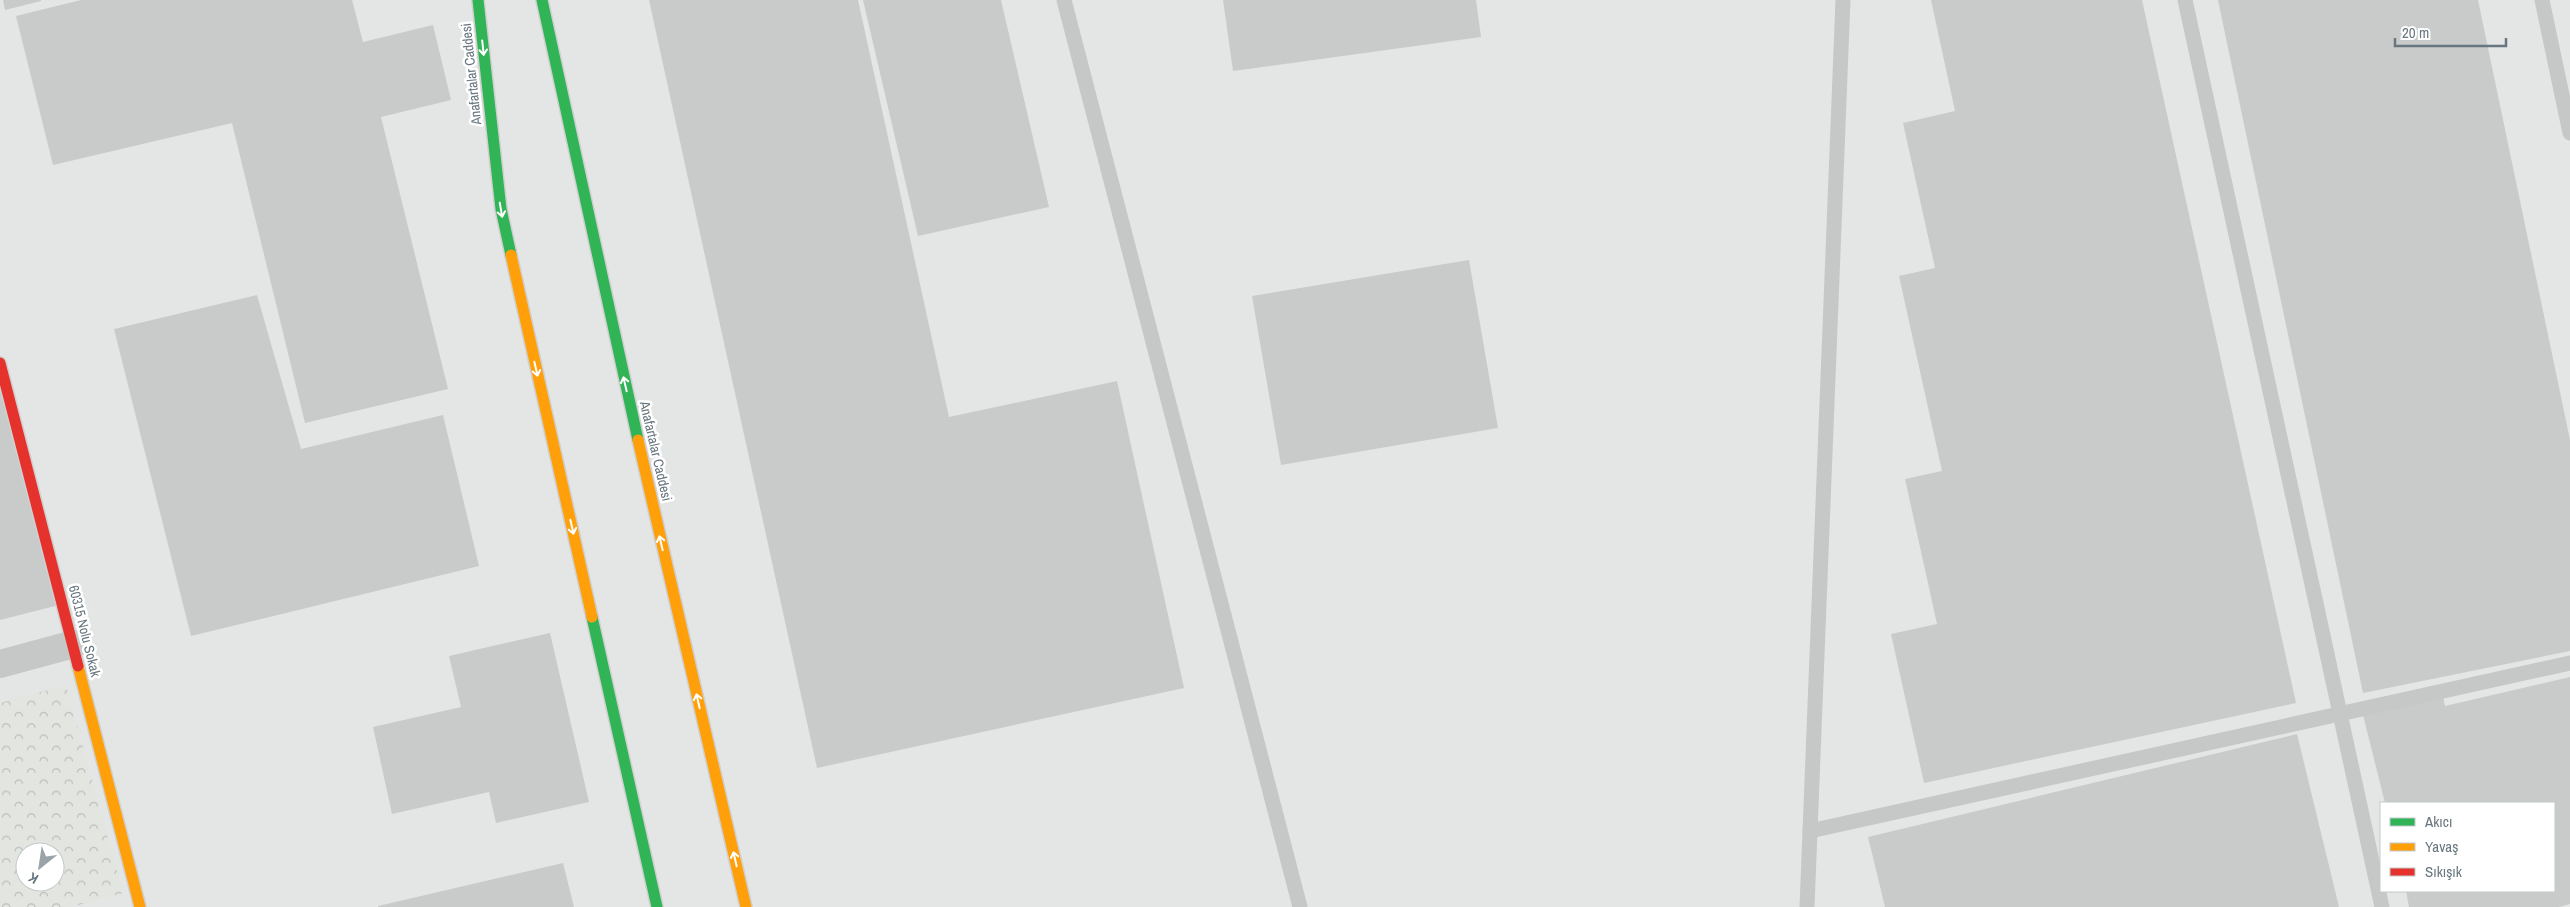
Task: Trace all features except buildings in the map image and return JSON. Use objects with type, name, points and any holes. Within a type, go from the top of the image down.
[{"type":"main road","name":"Anafartalar Caddesi","points":[[478,0],[501,209],[657,907]]},
{"type":"main road","name":"Anafartalar Caddesi","points":[[542,0],[609,316],[746,907]]},
{"type":"main road","name":"60315 Nolu Sokak","points":[[0,363],[74,644],[140,907]]},
{"type":"street","points":[[0,664],[74,644]]},
{"type":"lane","points":[[1064,0],[1300,907]]},
{"type":"lane","points":[[1807,907],[1843,0]]},
{"type":"lane","points":[[2185,0],[2382,907]]},
{"type":"lane","points":[[2542,0],[2570,133]]},
{"type":"lane","points":[[1810,831],[2570,663]]},
{"type":"shaded area","points":[[0,0],[2570,0],[2570,907],[0,907]]},
{"type":"green space","points":[[66,685],[123,893],[71,907],[0,907],[0,703]]},
{"type":"traffic: fast","points":[[478,0],[501,209],[511,255]]},
{"type":"traffic: fast","points":[[542,0],[638,440]]},
{"type":"traffic: fast","points":[[592,617],[657,907]]},
{"type":"traffic: slow","points":[[511,255],[592,617]]},
{"type":"traffic: slow","points":[[638,440],[746,907]]},
{"type":"traffic: slow","points":[[78,666],[140,907]]},
{"type":"traffic: jam","points":[[0,363],[78,666]]}]
